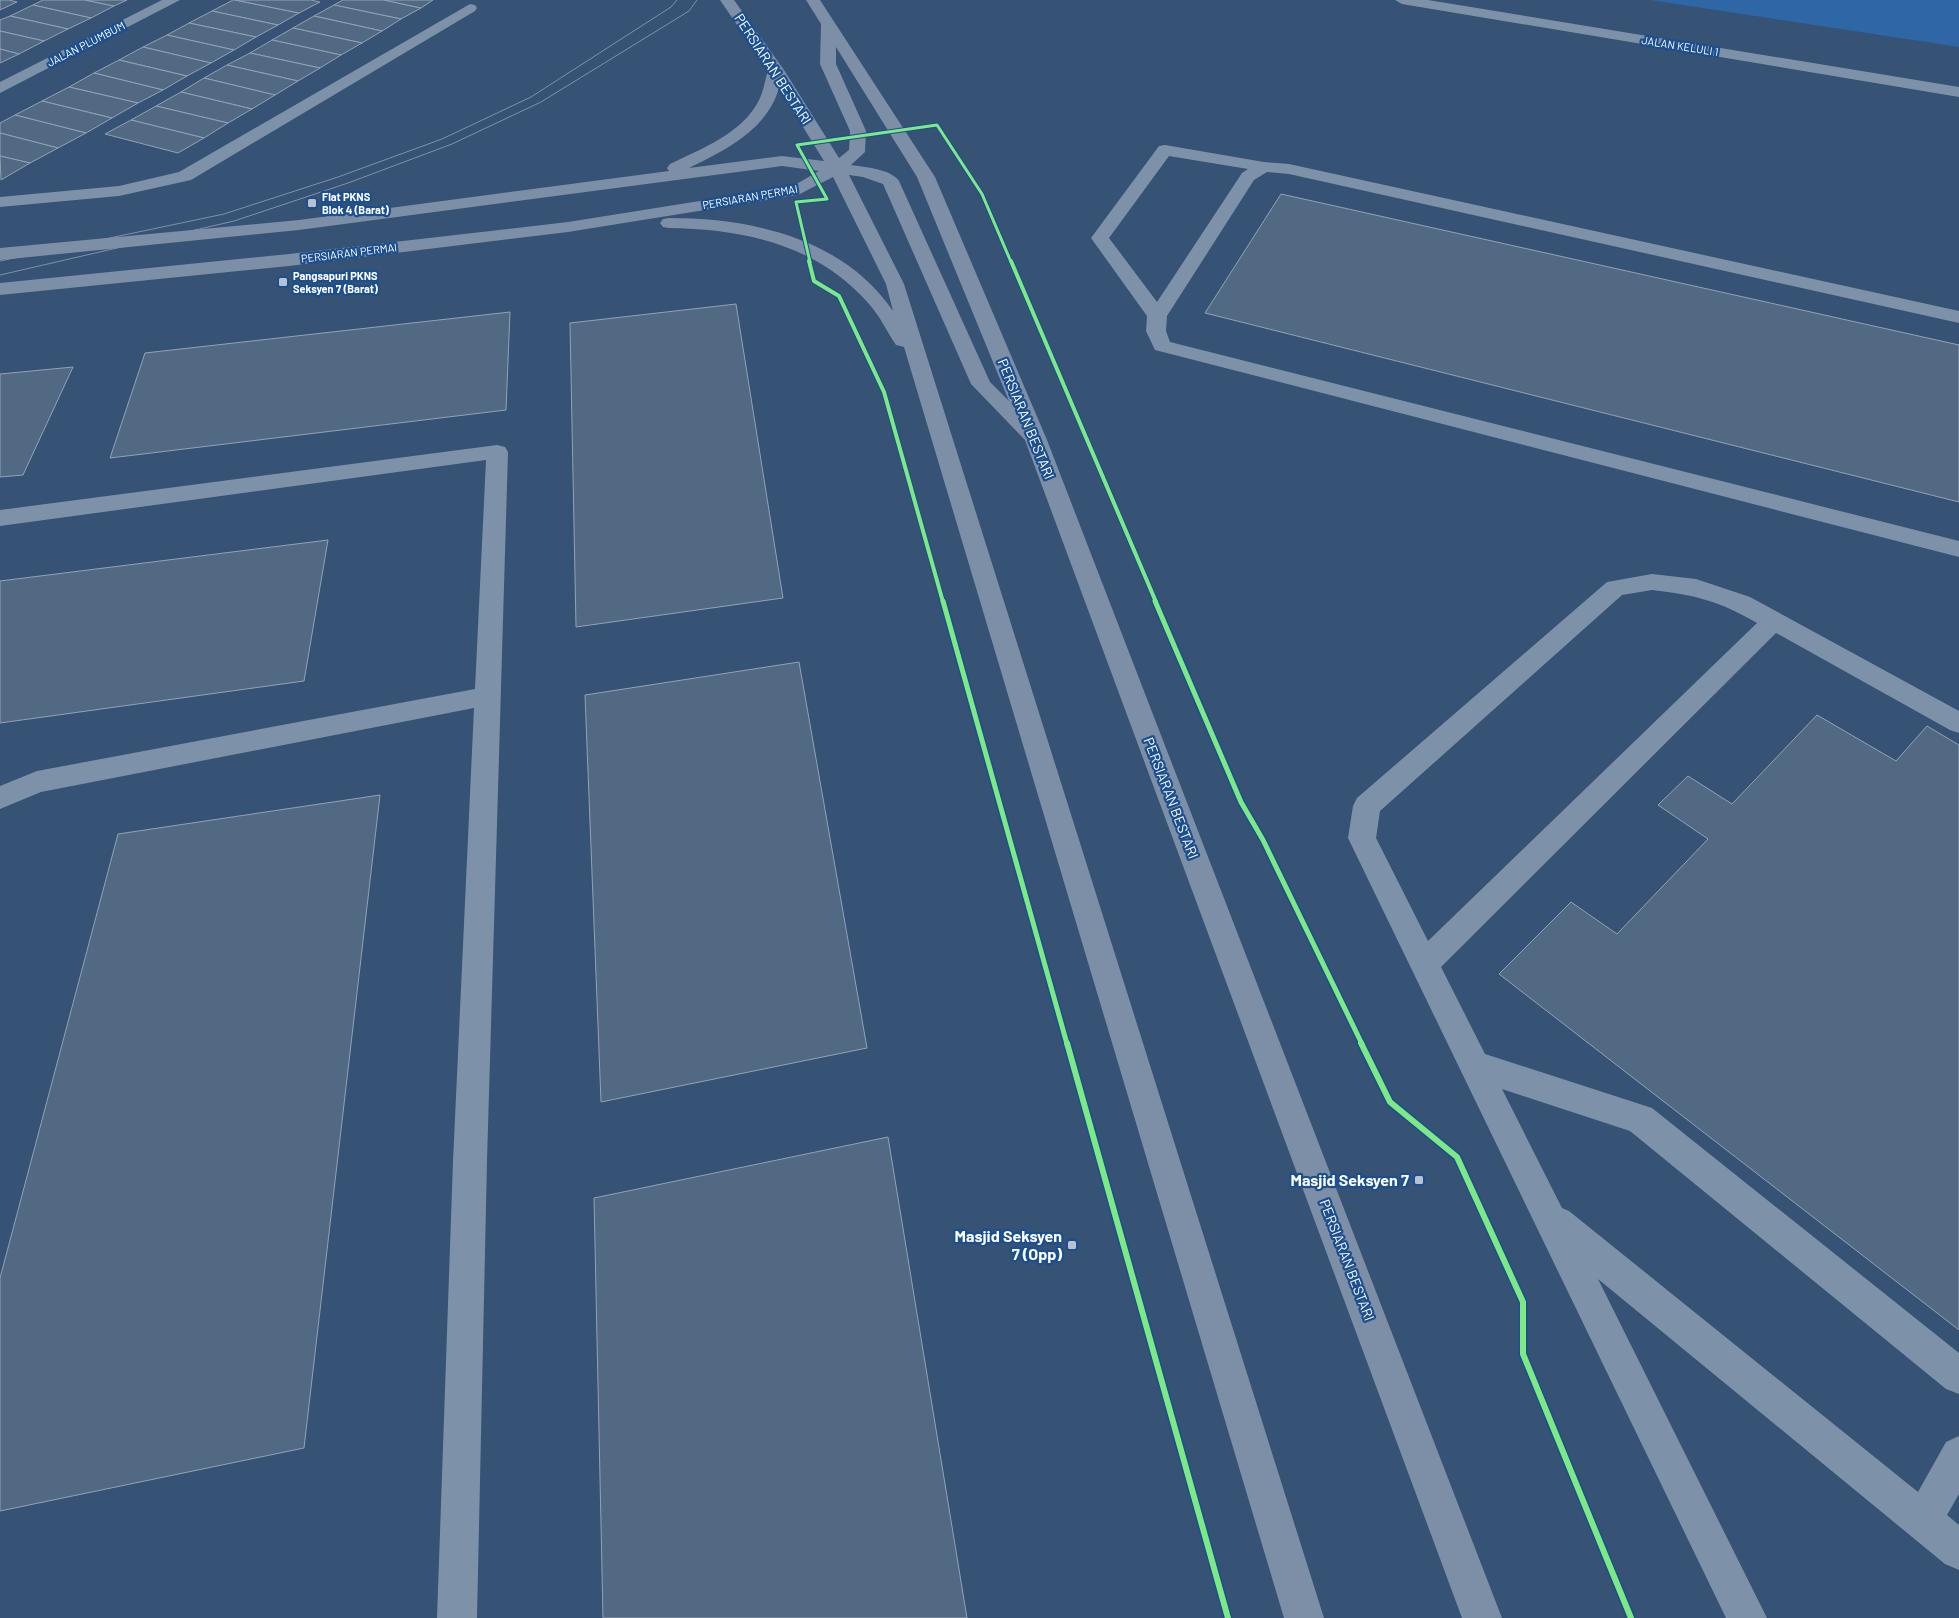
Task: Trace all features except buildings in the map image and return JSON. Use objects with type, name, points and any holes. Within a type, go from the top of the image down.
[{"type":"main road","name":"PERSIARAN BESTARI","points":[[727,0],[776,70],[837,168],[894,284],[1304,1618]]},
{"type":"main road","name":"PERSIARAN BESTARI","points":[[813,0],[926,177],[1036,440],[1482,1618]]},
{"type":"main road","points":[[828,26],[828,64],[858,131],[857,152],[837,168]]},
{"type":"main road","points":[[656,177],[719,146],[752,122],[767,100],[776,70]]},
{"type":"main road","name":"PERSIARAN PERMAI","points":[[0,254],[299,226],[782,161],[837,168]]},
{"type":"main road","points":[[837,168],[866,172],[890,181],[981,384],[1036,440]]},
{"type":"main road","name":"PERSIARAN PERMAI","points":[[0,289],[289,260],[568,227],[798,190],[837,168]]},
{"type":"main road","points":[[568,227],[698,222],[757,232],[800,244],[842,269],[875,299],[918,363]]},
{"type":"street","name":"JALAN PLUMBUM","points":[[0,88],[173,0]]},
{"type":"street","name":"JALAN KELULI 1","points":[[1402,0],[1959,92]]},
{"type":"street","points":[[0,202],[119,191],[185,176],[470,8]]},
{"type":"street","points":[[1157,316],[1100,238],[1165,150],[1264,167],[1289,169],[1959,317]]},
{"type":"street","points":[[1264,167],[1248,177],[1157,316],[1156,331],[1162,346],[1959,549]]},
{"type":"street","points":[[0,518],[497,452],[470,1161],[457,1618]]},
{"type":"street","points":[[1747,1618],[1362,838],[1367,806],[1615,588],[1652,582],[1696,587],[1741,603],[1959,723]]},
{"type":"street","points":[[1424,964],[1774,621]]},
{"type":"street","points":[[0,798],[37,782],[487,696]]},
{"type":"street","points":[[1474,1065],[1640,1119],[1959,1376]]},
{"type":"street","points":[[1549,1216],[1959,1550]]},
{"type":"street","points":[[1923,1521],[1959,1455]]},
{"type":"shaded area","points":[[1650,0],[1959,0],[1959,47]]},
{"type":"tram line","points":[[0,261],[224,214],[338,177],[442,139],[531,97],[671,7],[677,0]]},
{"type":"tram line","points":[[0,275],[234,221],[348,183],[452,144],[541,102],[689,11],[697,0]]},
{"type":"cycle path","points":[[1228,1618],[884,392],[839,296],[814,281],[796,202],[827,199],[797,145],[937,125],[982,194],[1241,802],[1263,840],[1390,1102],[1457,1157],[1523,1302],[1523,1354],[1631,1618]]},
{"type":"place","name":"Flat PKNS Blok 4 (Barat)","points":[[312,203]]},
{"type":"place","name":"Pangsapuri PKNS Seksyen 7 (Barat)","points":[[283,282]]},
{"type":"place","name":"Masjid Seksyen 7","points":[[1419,1180]]},
{"type":"place","name":"Masjid Seksyen 7 (Opp)","points":[[1072,1245]]}]
